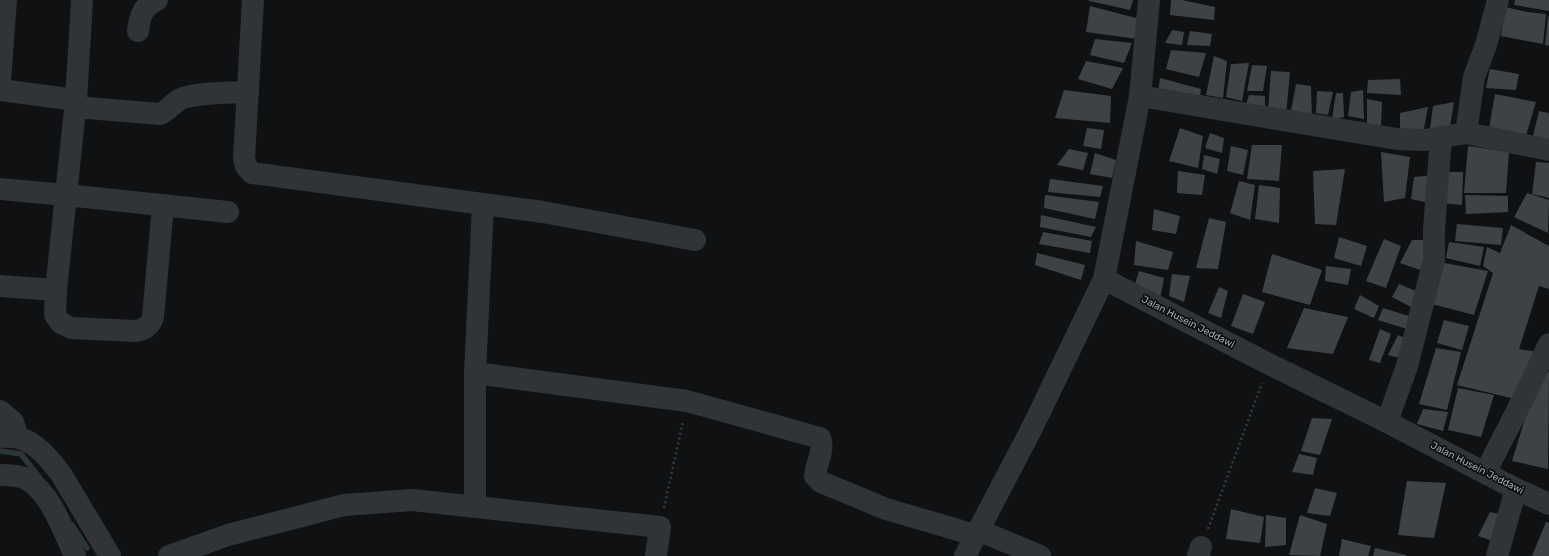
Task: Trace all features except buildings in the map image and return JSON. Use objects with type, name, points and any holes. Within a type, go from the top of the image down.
[{"type":"street","points":[[0,81],[6,0]]},
{"type":"street","points":[[82,0],[75,103],[56,290],[55,315],[61,323],[71,328],[135,332],[142,331],[151,324],[153,317],[163,205]]},
{"type":"street","points":[[138,31],[140,14],[151,3],[157,0]]},
{"type":"street","points":[[253,0],[244,158],[246,166],[252,173],[543,212],[695,240]]},
{"type":"street","points":[[965,556],[976,532],[1031,430],[1104,279],[1140,96],[1149,0]]},
{"type":"street","points":[[1466,132],[1474,77],[1486,45],[1498,0]]},
{"type":"street","points":[[0,90],[75,103],[160,114],[168,111],[175,103],[182,99],[204,94],[248,92]]},
{"type":"street","points":[[1140,96],[1397,139],[1425,140],[1466,132],[1549,150]]},
{"type":"street","points":[[1387,422],[1407,366],[1434,260],[1434,230],[1441,137]]},
{"type":"street","points":[[0,189],[66,194],[228,212]]},
{"type":"street","points":[[475,507],[474,373],[483,205]]},
{"type":"street","name":"Jalan Husein Jeddawi","points":[[1104,279],[1516,489],[1549,504]]},
{"type":"street","points":[[0,286],[56,290]]},
{"type":"street","points":[[1485,473],[1549,344]]},
{"type":"street","points":[[474,373],[687,401],[820,438],[823,444],[816,466],[815,476],[821,482],[886,509],[976,532],[1040,556]]},
{"type":"street","points":[[0,410],[13,422],[9,437],[31,444],[52,463],[61,474],[110,556]]},
{"type":"street","points":[[0,475],[27,479],[41,491],[52,506],[75,556]]},
{"type":"street","points":[[1497,556],[1516,489]]},
{"type":"street","points":[[169,556],[228,535],[344,505],[412,500],[660,527],[656,556]]},
{"type":"path","points":[[1199,552],[1269,364]]},
{"type":"path","points":[[660,527],[687,401]]},
{"type":"waterway","points":[[0,451],[21,454],[39,477]]},
{"type":"waterway","points":[[72,525],[87,548]]}]
